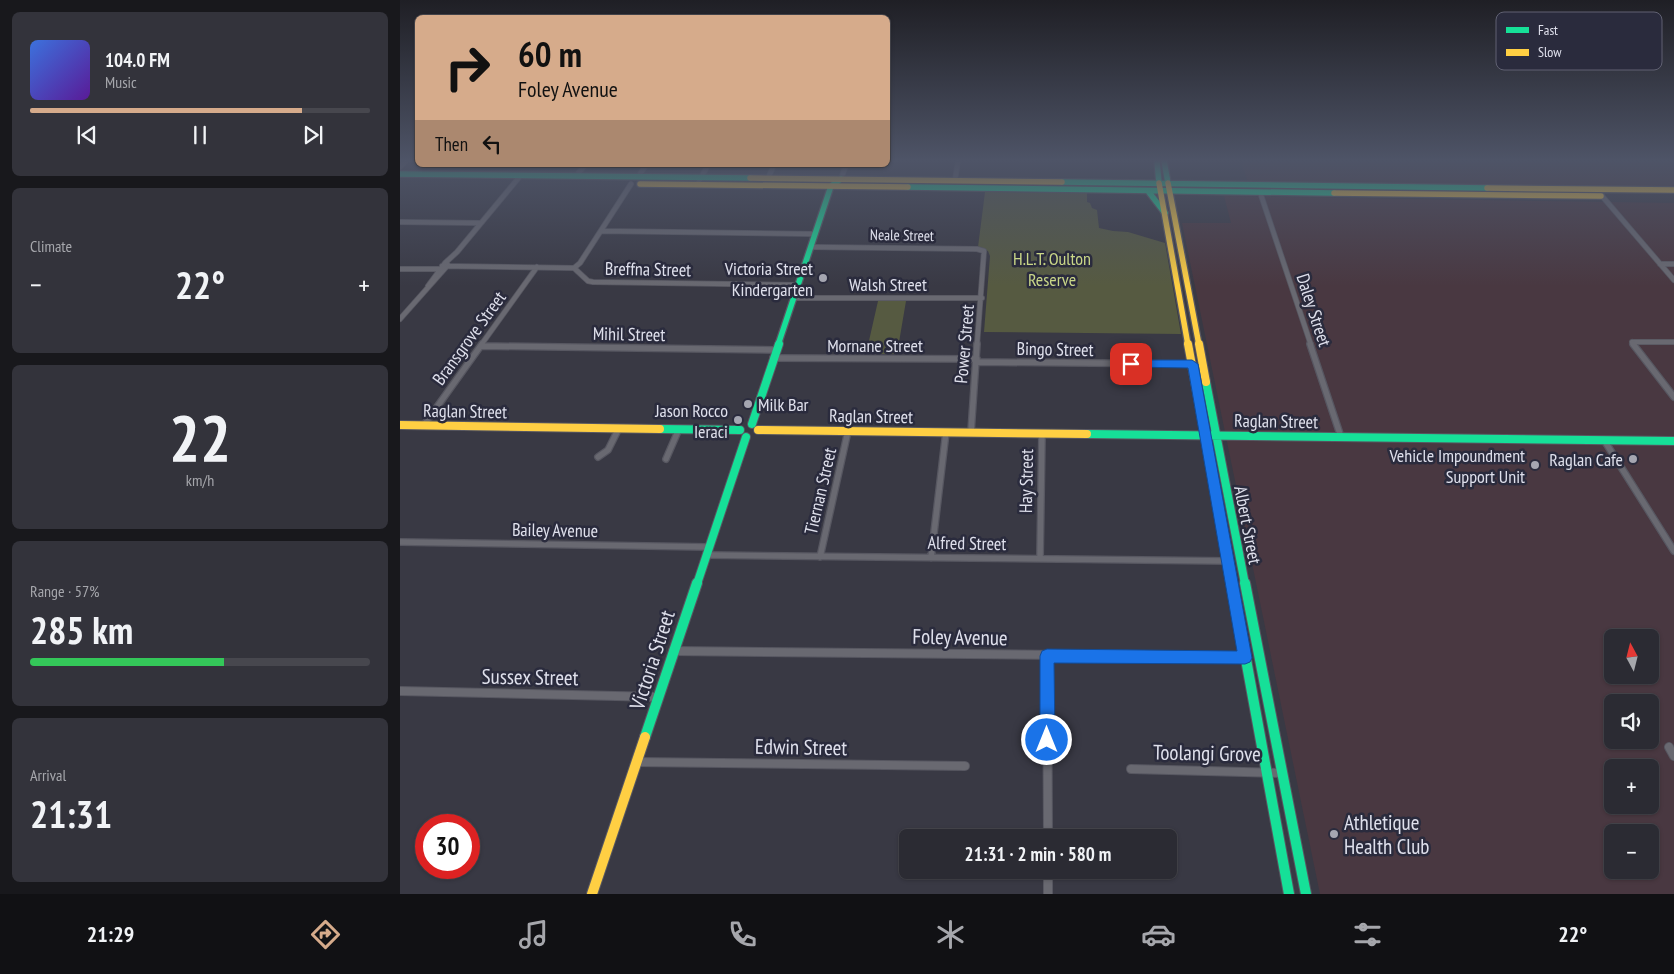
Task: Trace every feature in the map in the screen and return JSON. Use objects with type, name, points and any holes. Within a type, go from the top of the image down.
[{"type":"main road","points":[[752,424],[825,203]]},
{"type":"main road","points":[[1157,203],[1165,213]]},
{"type":"main road","name":"Albert Street","points":[[1163,203],[1165,213],[1171,225]]},
{"type":"main road","name":"Albert Street","points":[[1170,203],[1175,247],[1198,342],[1306,894]]},
{"type":"main road","name":"Albert Street","points":[[1178,262],[1192,364],[1289,894]]},
{"type":"main road","points":[[1189,342],[1198,342]]},
{"type":"main road","points":[[1196,381],[1205,381]]},
{"type":"main road","points":[[752,424],[756,425],[758,430],[754,435],[746,437],[741,436],[740,430],[745,425],[752,424]]},
{"type":"main road","name":"Raglan Street","points":[[400,425],[740,430]]},
{"type":"main road","name":"Raglan Street","points":[[758,430],[1674,440]]},
{"type":"main road","name":"Victoria Street","points":[[592,894],[746,437]]},
{"type":"street","points":[[400,319],[498,203]]},
{"type":"street","points":[[400,269],[574,268],[619,203]]},
{"type":"street","name":"Daley Street","points":[[1264,203],[1341,437]]},
{"type":"street","points":[[1608,203],[1674,280]]},
{"type":"street","points":[[400,222],[481,223]]},
{"type":"street","points":[[601,231],[815,234]]},
{"type":"street","name":"Neale Street","points":[[811,247],[977,249],[984,251],[985,259]]},
{"type":"street","name":"Power Street","points":[[971,432],[985,259]]},
{"type":"street","points":[[1660,264],[1674,264]]},
{"type":"street","name":"Bransgrove Street","points":[[424,425],[537,267]]},
{"type":"street","name":"Breffna Street","points":[[574,268],[588,281],[592,282],[798,285]]},
{"type":"street","name":"Walsh Street","points":[[793,298],[982,298]]},
{"type":"street","points":[[1674,342],[1632,342],[1674,397]]},
{"type":"street","name":"Mihil Street","points":[[481,346],[775,354]]},
{"type":"street","name":"Mornane Street","points":[[775,354],[977,361]]},
{"type":"street","name":"Bingo Street","points":[[977,361],[1192,364]]},
{"type":"street","points":[[598,457],[608,450],[619,428]]},
{"type":"street","points":[[666,458],[678,429]]},
{"type":"street","name":"Tiernan Street","points":[[820,556],[848,431]]},
{"type":"street","points":[[931,558],[946,432]]},
{"type":"street","name":"Hay Street","points":[[1040,559],[1042,433]]},
{"type":"street","points":[[1604,440],[1674,551]]},
{"type":"street","name":"Bailey Avenue","points":[[400,542],[709,547]]},
{"type":"street","name":"Alfred Street","points":[[706,555],[1228,561]]},
{"type":"street","name":"Foley Avenue","points":[[673,650],[1245,658]]},
{"type":"street","points":[[1047,656],[1048,829]]},
{"type":"street","name":"Sussex Street","points":[[400,691],[658,697]]},
{"type":"street","points":[[1670,747],[1674,756]]},
{"type":"street","name":"Edwin Street","points":[[637,762],[965,766]]},
{"type":"street","name":"Toolangi Grove","points":[[1131,769],[1281,773]]},
{"type":"street","points":[[1048,879],[1048,894]]},
{"type":"shaded area","points":[[1226,203],[1674,203],[1674,894],[1320,894],[1182,223],[1231,223]]},
{"type":"green space","name":"H.L.T. Oulton Reserve","points":[[984,203],[1090,203],[1092,208],[1097,210],[1099,228],[1128,232],[1165,243],[1181,334],[984,332],[990,256],[988,251],[978,247]]},
{"type":"green space","points":[[878,301],[906,301],[897,354],[866,354]]},
{"type":"traffic: fast","points":[[752,424],[825,203]]},
{"type":"traffic: fast","points":[[1157,203],[1165,213]]},
{"type":"traffic: fast","points":[[1206,382],[1306,894]]},
{"type":"traffic: fast","points":[[1199,403],[1289,894]]},
{"type":"traffic: fast","points":[[660,429],[740,430]]},
{"type":"traffic: fast","points":[[1087,434],[1674,441]]},
{"type":"traffic: fast","points":[[645,737],[746,437]]},
{"type":"traffic: slow","points":[[1163,203],[1199,403]]},
{"type":"traffic: slow","points":[[1172,203],[1206,382]]},
{"type":"traffic: slow","points":[[400,425],[660,429]]},
{"type":"traffic: slow","points":[[758,430],[1087,434]]},
{"type":"traffic: slow","points":[[592,894],[645,737]]},
{"type":"place","name":"Victoria Street Kindergarten","points":[[823,278]]},
{"type":"place","name":"Milk Bar","points":[[748,404]]},
{"type":"place","name":"Jason Rocco Ieraci","points":[[738,420]]},
{"type":"place","name":"Raglan Cafe","points":[[1633,459]]},
{"type":"place","name":"Vehicle Impoundment Support Unit","points":[[1535,465]]},
{"type":"place","name":"Athletique Health Club","points":[[1334,834]]},
{"type":"route","points":[[1047,740],[1047,656],[1245,658],[1192,364],[1131,364]]}]
